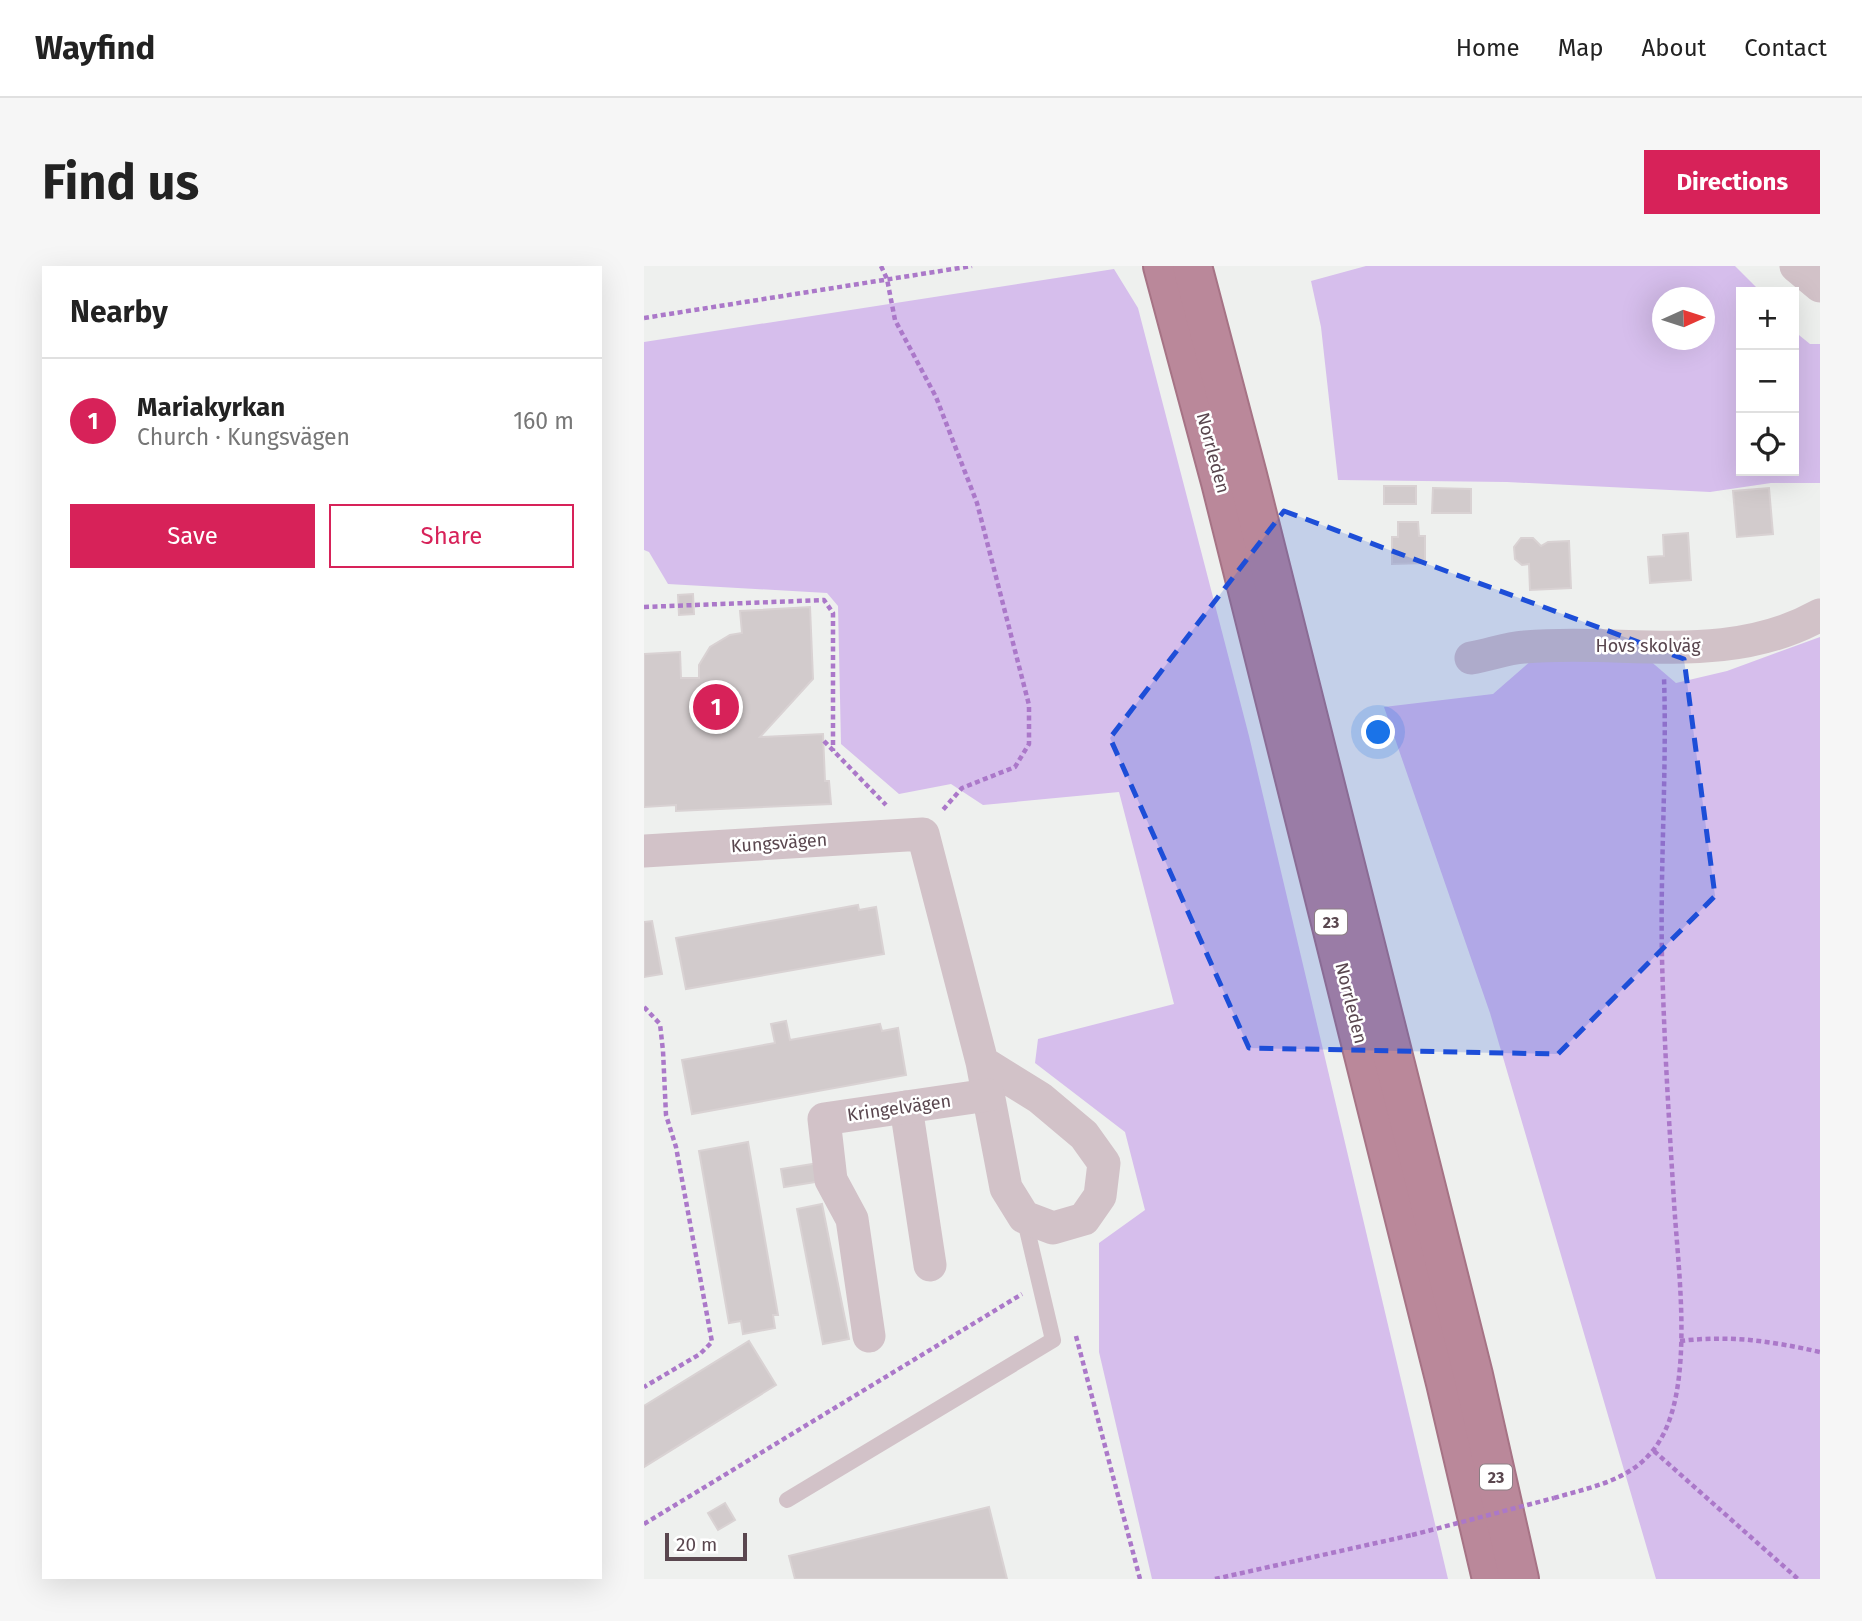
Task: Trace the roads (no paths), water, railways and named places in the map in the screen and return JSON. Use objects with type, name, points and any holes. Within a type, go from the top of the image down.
[{"type":"highway","name":"Norrleden","points":[[1163,266],[1221,482],[1443,1370],[1492,1579]]},
{"type":"highway","name":"Norrleden","points":[[1192,266],[1466,1349],[1519,1579]]},
{"type":"street","name":"Hovs skolväg","points":[[1471,659],[1522,647],[1713,646],[1785,633],[1820,615]]},
{"type":"street","name":"Kungsvägen","points":[[644,851],[918,834],[982,1062]]},
{"type":"street","points":[[982,1062],[1040,1098],[1084,1135],[1104,1163],[1100,1196],[1084,1219],[1053,1228],[1024,1217],[1006,1188],[982,1062]]},
{"type":"street","name":"Kringelvägen","points":[[869,1336],[852,1219],[831,1180],[824,1119],[988,1095]]},
{"type":"street","points":[[906,1107],[930,1265]]},
{"type":"lane","points":[[787,1500],[1052,1340],[1024,1217]]},
{"type":"place","name":"Mariakyrkan","points":[[716,707]]}]
